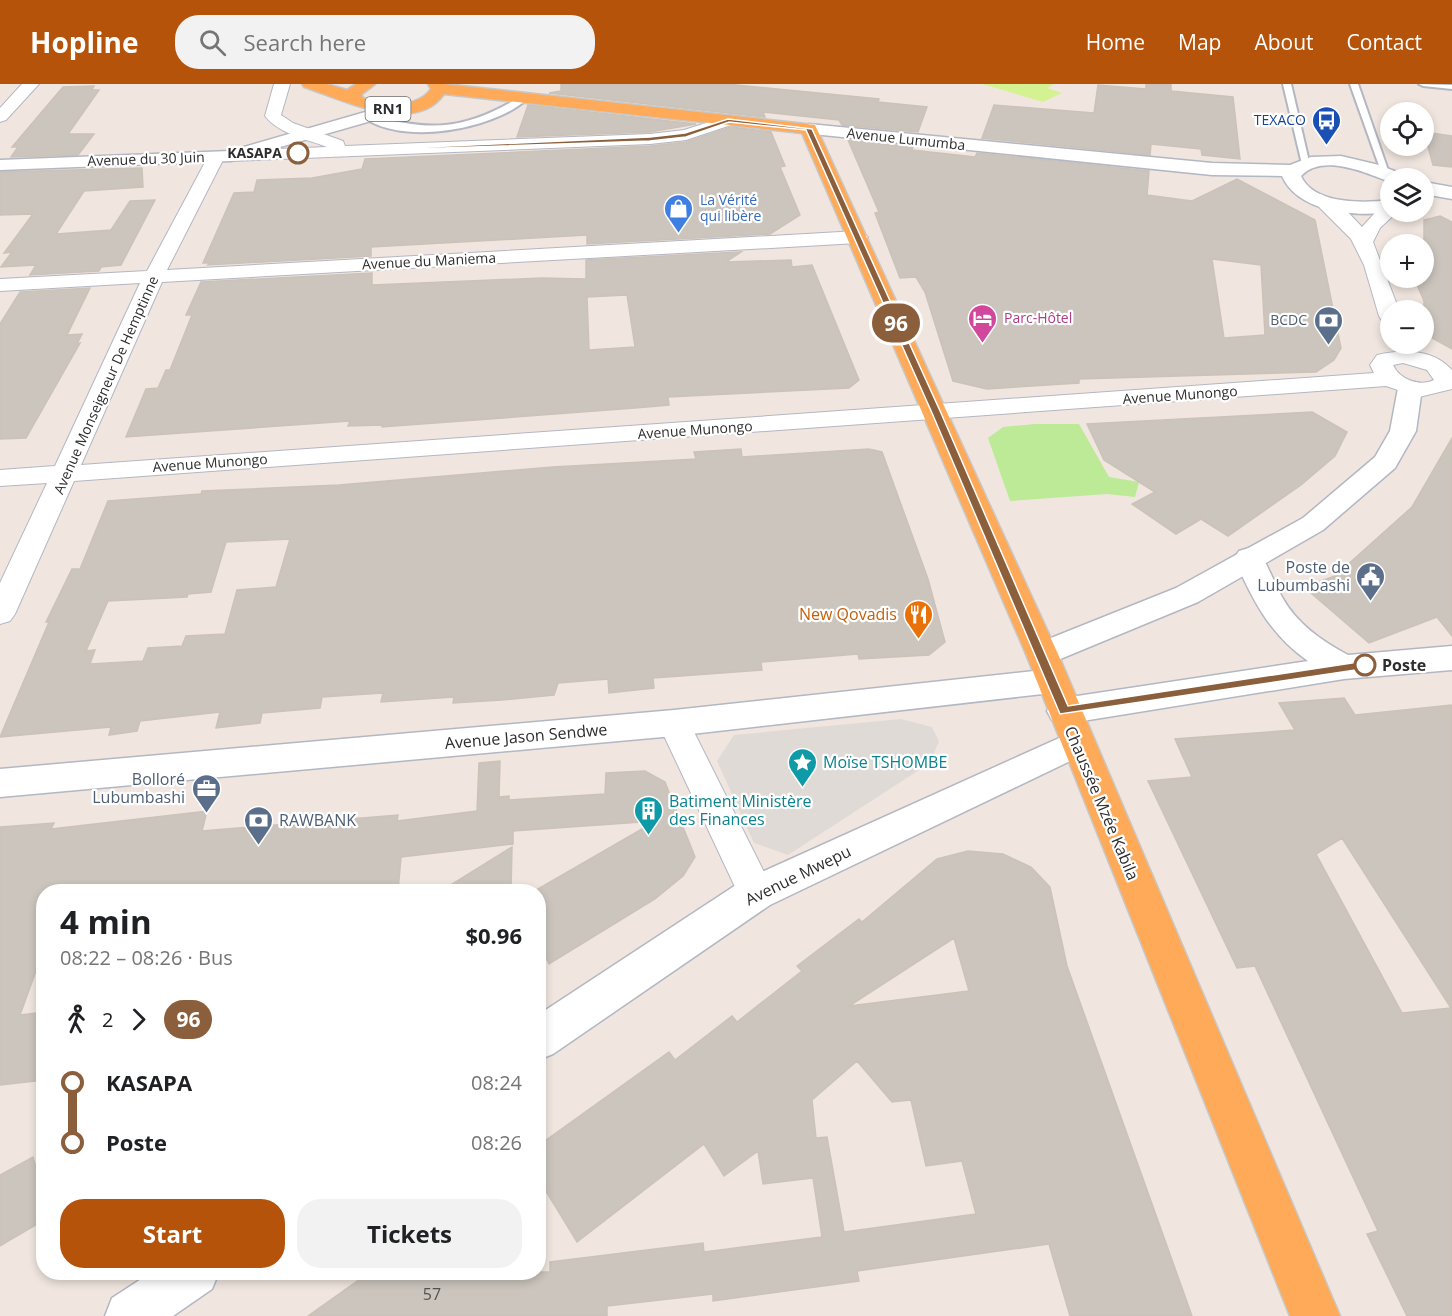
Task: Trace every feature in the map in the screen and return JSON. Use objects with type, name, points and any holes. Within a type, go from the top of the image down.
[{"type":"highway","name":"Avenue Lumumba","points":[[310,84],[353,98],[368,107],[399,108],[521,99]]},
{"type":"highway","name":"RN1","points":[[353,98],[360,87],[367,84]]},
{"type":"highway","name":"Avenue Lumumba","points":[[399,108],[430,100],[437,87],[521,99],[809,129]]},
{"type":"highway","name":"Chaussée Mzée Kabila","points":[[809,129],[936,413],[1059,697],[1315,1316]]},
{"type":"street","points":[[0,117],[31,84]]},
{"type":"street","points":[[282,84],[273,116],[283,124],[305,134],[354,151]]},
{"type":"street","points":[[223,157],[283,124],[353,98]]},
{"type":"street","name":"Avenue du 30 Juin","points":[[0,165],[223,157],[399,108]]},
{"type":"street","points":[[223,157],[659,139],[686,135],[728,121]]},
{"type":"street","name":"Avenue Lumumba","points":[[809,129],[1212,169],[1299,174]]},
{"type":"street","name":"Avenue Monseigneur De Hemptinne","points":[[0,614],[154,276],[223,157]]},
{"type":"street","points":[[1380,173],[1347,163],[1299,174],[1321,200],[1341,213],[1365,240],[1385,300]]},
{"type":"street","points":[[1434,190],[1452,195]]},
{"type":"street","points":[[1434,198],[1452,195]]},
{"type":"street","points":[[1321,200],[1354,207],[1380,207]]},
{"type":"street","points":[[1365,240],[1372,226],[1380,218]]},
{"type":"street","name":"Avenue du Maniema","points":[[0,285],[858,237]]},
{"type":"street","points":[[1395,354],[1381,365],[1400,383]]},
{"type":"street","points":[[1410,354],[1448,377]]},
{"type":"street","name":"Avenue Munongo","points":[[0,478],[1400,383],[1432,389],[1448,377]]},
{"type":"street","name":"Avenue Mwepu","points":[[546,1035],[756,893],[1059,697],[1187,595],[1313,524],[1386,462],[1403,431],[1400,383]]},
{"type":"street","points":[[1249,558],[1282,624],[1314,651],[1344,667]]},
{"type":"street","name":"Avenue Jason Sendwe","points":[[0,783],[674,723],[1059,697],[1452,658]]},
{"type":"street","points":[[674,723],[756,893]]},
{"type":"street","points":[[130,1316],[183,1280]]},
{"type":"lane","points":[[1287,84],[1299,174]]},
{"type":"lane","points":[[1354,84],[1388,168]]},
{"type":"lane","points":[[1423,84],[1452,87]]},
{"type":"lane","points":[[367,117],[400,128],[448,127],[502,114],[521,99]]},
{"type":"green space","points":[[982,84],[1054,84],[1047,88],[1062,93],[1043,102]]},
{"type":"green space","points":[[1079,424],[1109,477],[1139,482],[1135,497],[1107,494],[1010,501],[988,438],[1003,427]]},
{"type":"shaded area","points":[[901,719],[932,727],[939,741],[930,763],[788,855],[754,843],[717,761],[734,735]]},
{"type":"building","points":[[561,84],[726,84],[879,99],[878,102],[927,107],[918,132],[842,125],[839,120],[763,112],[765,117],[549,93],[561,91]]},
{"type":"building","points":[[1146,84],[1171,84],[1171,91],[1233,97],[1240,159],[1202,155],[1201,149],[1151,144],[1150,155],[982,138],[994,105],[1094,113],[1098,85],[1146,89]]},
{"type":"building","points":[[94,86],[92,90],[99,90],[68,134],[94,134],[78,155],[11,157],[18,147],[12,147],[63,87]]},
{"type":"building","points":[[528,105],[696,124],[650,132],[517,137]]},
{"type":"building","points":[[731,127],[771,132],[785,166],[780,167],[800,215],[770,234],[587,244],[587,235],[371,247],[371,256],[208,265],[210,263],[203,263],[234,193],[254,192],[257,180],[312,178],[362,169],[365,159],[650,146],[686,142]]},
{"type":"building","points":[[1434,133],[1452,136],[1452,167],[1433,165],[1431,156],[1434,156]]},
{"type":"building","points":[[848,140],[975,157],[977,153],[1149,171],[1147,195],[1192,201],[1237,179],[1315,220],[1341,348],[1334,360],[1316,372],[1079,379],[1079,383],[987,389],[953,381],[925,292],[916,277],[900,278],[875,213],[879,212]],"holes":[[[1212,259],[1261,265],[1265,335],[1224,338]]]},
{"type":"building","points":[[142,168],[143,187],[84,191],[56,234],[111,230],[130,201],[155,200],[121,265],[101,267],[99,271],[30,275],[36,265],[1,267],[12,252],[4,253],[33,214],[0,215],[0,172]]},
{"type":"building","points":[[1440,216],[1452,222],[1452,349],[1434,339],[1434,300],[1424,300],[1418,288],[1434,288],[1434,234],[1424,234],[1424,222],[1434,222],[1434,218]]},
{"type":"building","points":[[741,252],[726,262],[791,260],[792,267],[812,265],[859,380],[849,388],[668,397],[669,405],[635,408],[382,427],[383,425],[348,426],[350,421],[126,437],[146,389],[158,388],[166,370],[170,370],[192,315],[186,315],[201,282],[372,273],[372,285],[542,278],[586,279],[586,260]],"holes":[[[627,295],[635,347],[589,350],[587,297]]]},
{"type":"building","points":[[90,288],[67,335],[82,334],[77,344],[80,343],[26,438],[0,439],[0,324],[20,292]]},
{"type":"building","points":[[1312,412],[1347,432],[1335,456],[1301,485],[1228,536],[1201,519],[1176,534],[1132,504],[1155,492],[1104,460],[1087,424]]},
{"type":"building","points":[[1452,438],[1452,636],[1437,617],[1369,643],[1304,587],[1335,576],[1412,507]]},
{"type":"building","points":[[741,449],[742,457],[869,449],[882,452],[928,579],[945,642],[929,655],[859,659],[858,654],[761,662],[762,670],[653,678],[654,688],[609,693],[608,679],[558,683],[554,695],[502,700],[453,703],[454,697],[381,702],[383,693],[322,697],[320,708],[262,713],[260,723],[216,728],[220,712],[140,721],[137,731],[109,735],[111,727],[0,737],[49,622],[46,622],[72,569],[80,569],[108,501],[201,494],[202,491],[339,485],[553,467],[696,459],[694,452]],"holes":[[[290,539],[276,587],[237,590],[225,634],[186,636],[182,646],[148,648],[143,661],[90,664],[95,650],[86,651],[108,601],[187,597],[188,594],[211,592],[226,542]]]},
{"type":"building","points":[[1344,698],[1355,715],[1452,705],[1452,1316],[1407,1316],[1367,1234],[1378,1231],[1255,966],[1237,968],[1148,781],[1192,777],[1175,739],[1295,730],[1279,703]],"holes":[[[1342,838],[1451,1008],[1402,1013],[1316,854]]]},
{"type":"building","points":[[500,761],[499,797],[509,796],[509,800],[605,794],[606,773],[645,771],[665,782],[695,857],[683,876],[655,899],[549,964],[546,958],[546,884],[656,821],[513,831],[513,844],[401,857],[399,884],[36,884],[36,971],[20,1015],[36,1013],[36,1081],[0,1085],[0,827],[54,823],[51,829],[207,811],[202,831],[398,815],[397,821],[477,811],[479,763]]},
{"type":"building","points":[[512,847],[511,884],[452,884]]},
{"type":"building","points":[[968,851],[1003,854],[1031,867],[1050,887],[1067,966],[1192,1316],[1070,1316],[1049,1244],[857,1271],[859,1281],[713,1301],[713,1294],[607,1306],[607,1316],[308,1316],[359,1280],[546,1280],[546,1272],[550,1272],[550,1262],[703,1243],[704,1252],[822,1237],[813,1178],[763,1184],[758,1151],[724,1176],[704,1144],[577,1242],[546,1191],[546,1140],[669,1052],[675,1060],[732,1016],[737,1022],[802,971],[797,966],[859,919],[862,922],[937,859]],"holes":[[[954,938],[969,991],[849,1006]],[[857,1061],[892,1102],[911,1100],[926,1166],[962,1161],[976,1214],[844,1232],[827,1137],[816,1138],[812,1100]]]},
{"type":"building","points":[[33,1157],[36,1167],[36,1225],[0,1246],[0,1175]]},
{"type":"bus line","name":"96","points":[[298,153],[669,138],[686,135],[728,121],[809,129],[1042,654],[1064,711],[1365,665]]},
{"type":"place","name":"TEXACO","points":[[1327,146]]},
{"type":"place","name":"KASAPA","points":[[298,153]]},
{"type":"place","name":"La Vérité qui libère","points":[[679,234]]},
{"type":"place","name":"Parc-Hôtel","points":[[983,344]]},
{"type":"place","name":"BCDC","points":[[1328,346]]},
{"type":"place","name":"Poste de Lubumbashi","points":[[1371,602]]},
{"type":"place","name":"New Qovadis","points":[[918,640]]},
{"type":"place","name":"Poste","points":[[1365,665]]},
{"type":"place","name":"Moïse TSHOMBE","points":[[802,788]]},
{"type":"place","name":"Bolloré Lubumbashi","points":[[206,814]]},
{"type":"place","name":"Batiment Ministère des Finances","points":[[648,836]]},
{"type":"place","name":"RAWBANK","points":[[258,846]]}]
